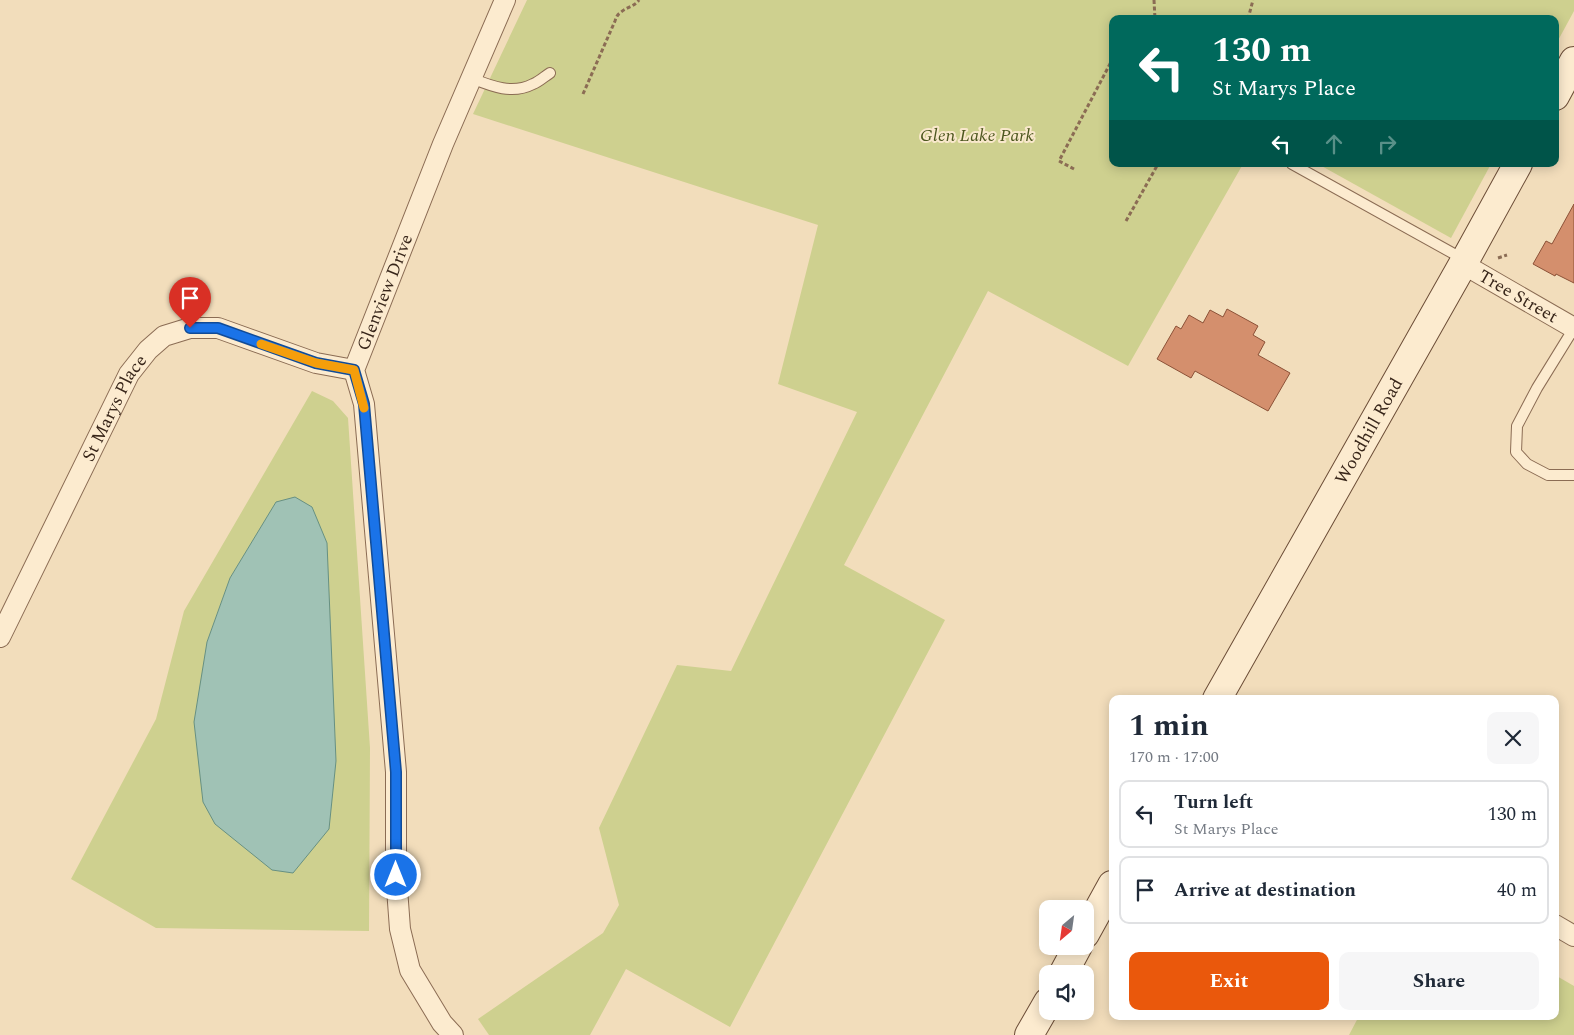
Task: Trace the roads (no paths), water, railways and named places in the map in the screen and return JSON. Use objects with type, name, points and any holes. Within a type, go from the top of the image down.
[{"type":"street","name":"Glenview Drive","points":[[453,1035],[442,1023],[410,970],[400,929],[396,875],[396,772],[364,404],[354,370],[443,144],[505,0]]},
{"type":"street","points":[[1559,89],[1574,61]]},
{"type":"street","name":"Woodhill Road","points":[[1219,695],[1516,167]]},
{"type":"street","name":"Tree Street","points":[[1464,262],[1574,328]]},
{"type":"street","name":"St Marys Place","points":[[0,637],[128,374],[148,350],[164,336],[190,328],[218,328],[316,363],[354,370]]},
{"type":"street","points":[[1094,918],[1109,890]]},
{"type":"street","points":[[1559,927],[1574,936]]},
{"type":"street","points":[[1029,1035],[1039,1018]]},
{"type":"lane","points":[[471,78],[495,88],[514,90],[533,84],[550,73]]},
{"type":"lane","points":[[1297,167],[1464,262]]},
{"type":"lane","points":[[1574,328],[1537,388],[1517,426],[1516,452],[1527,464],[1548,475],[1574,475]]},
{"type":"park label","name":"Glen Lake Park","points":[[977,135]]}]
